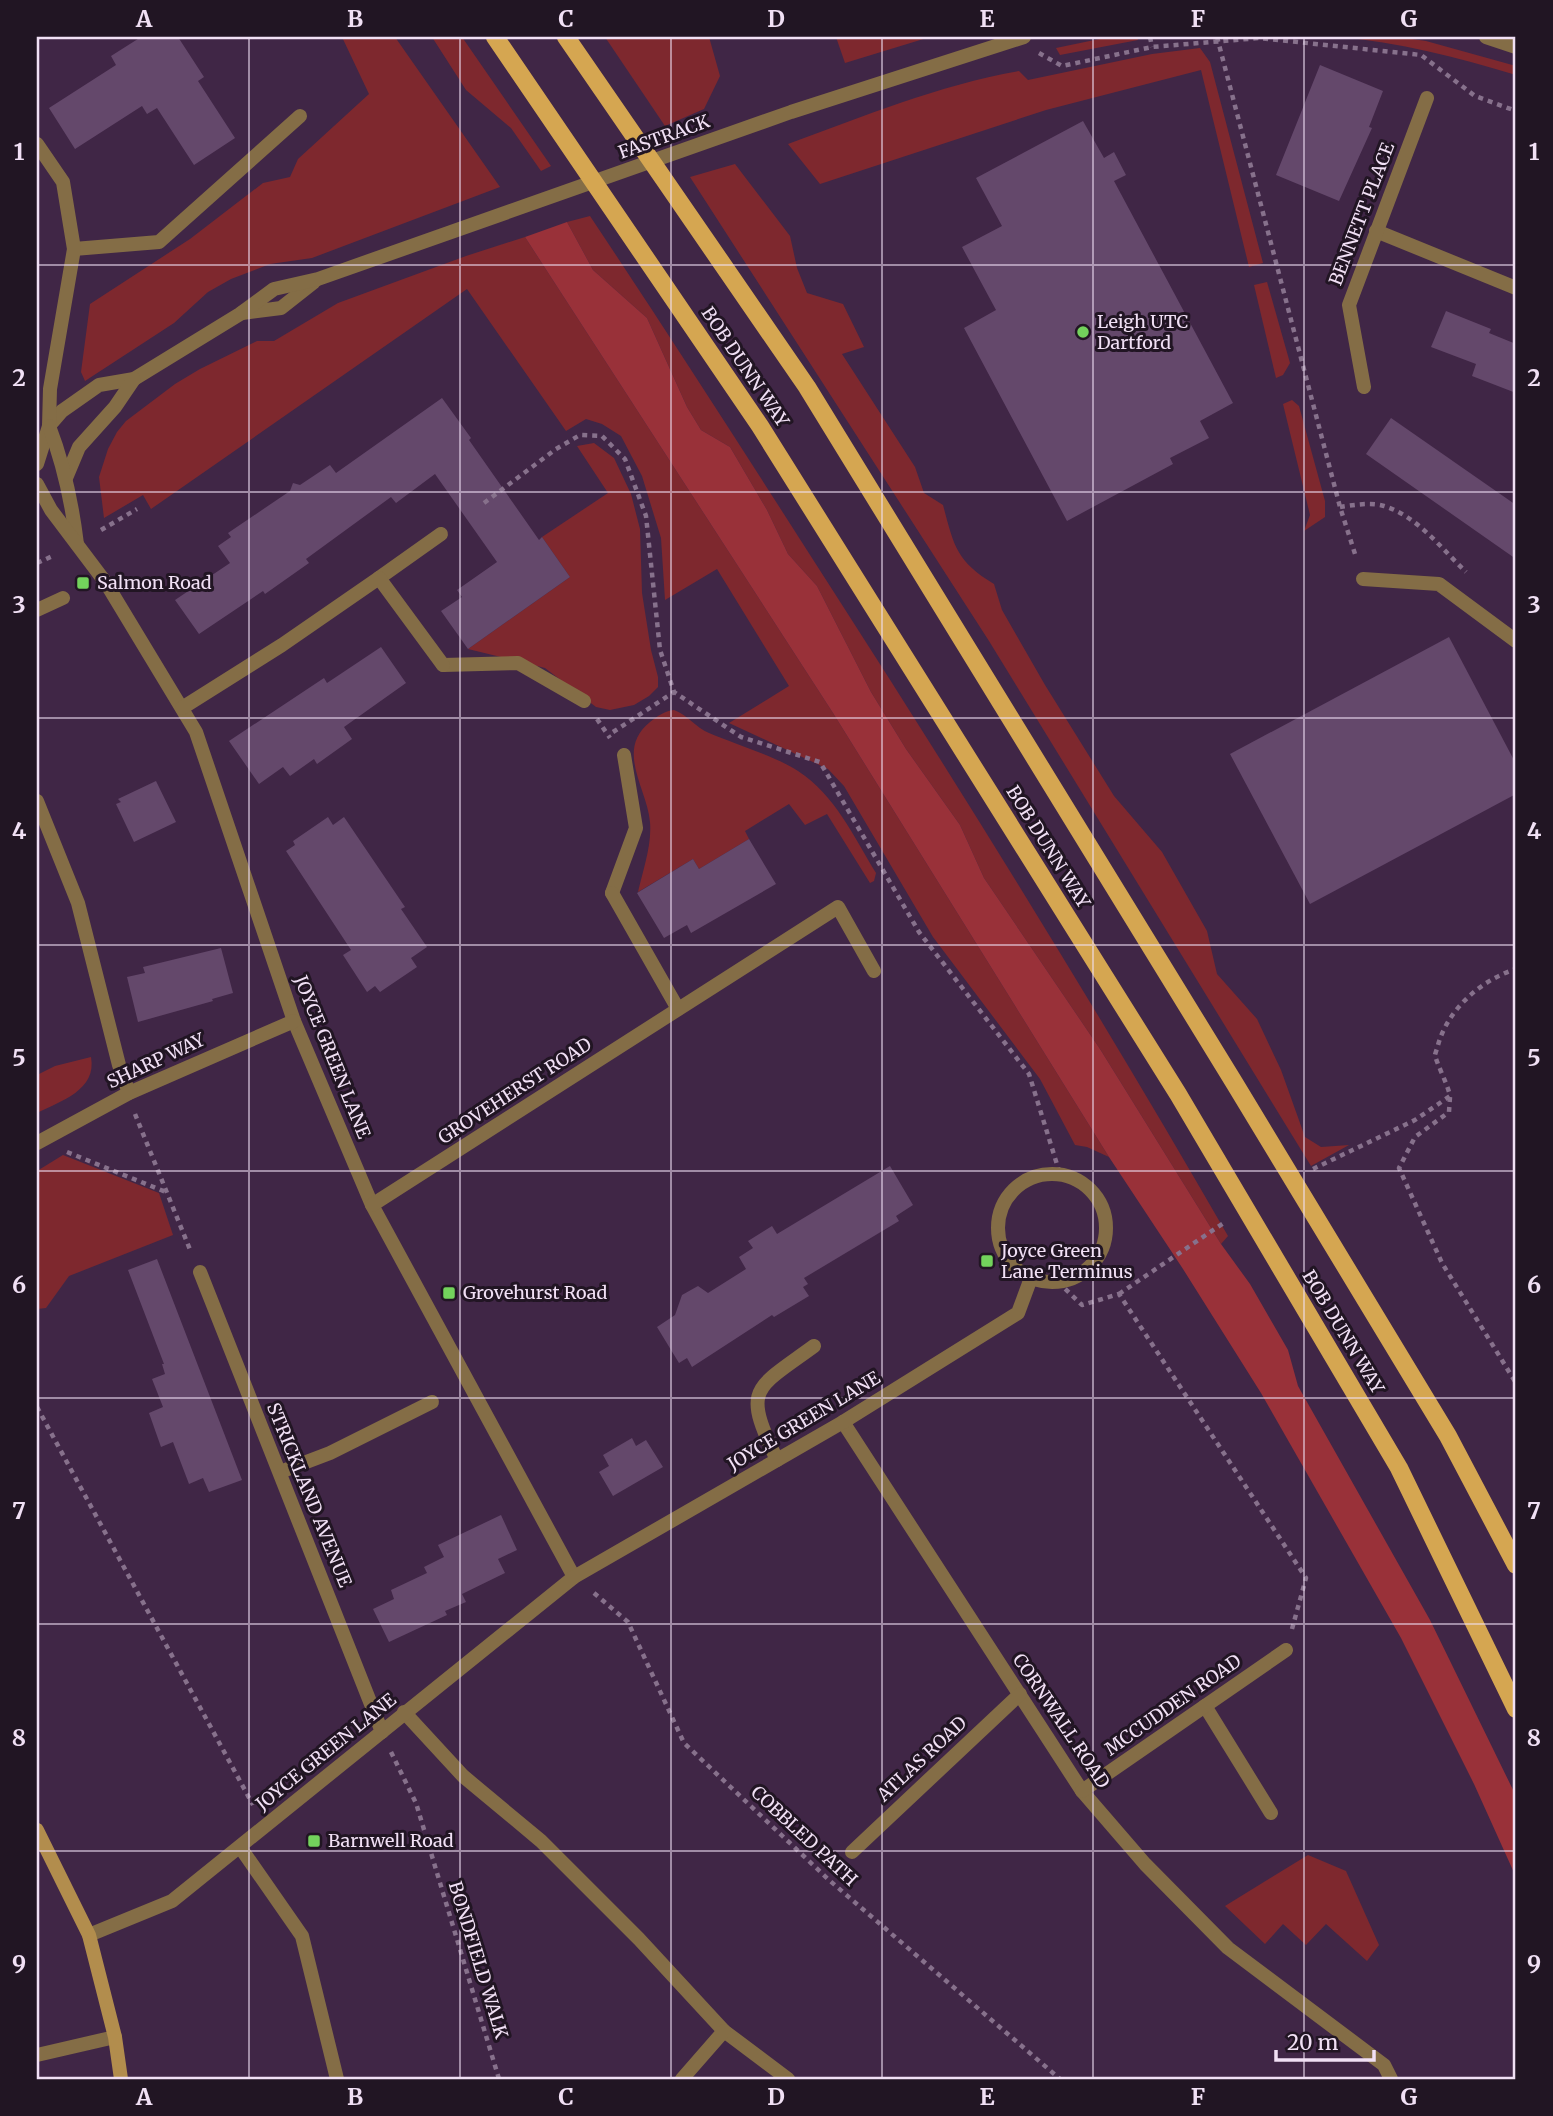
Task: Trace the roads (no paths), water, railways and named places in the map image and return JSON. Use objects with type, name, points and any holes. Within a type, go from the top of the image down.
[{"type":"main road","name":"BOB DUNN WAY","points":[[495,37],[760,426],[1178,1094],[1399,1468],[1516,1709]]},
{"type":"main road","name":"BOB DUNN WAY","points":[[566,37],[814,398],[1448,1436],[1516,1565]]},
{"type":"street","name":"FASTRACK","points":[[134,379],[240,314],[274,289],[318,279],[791,112],[1024,37]]},
{"type":"street","points":[[1486,37],[1516,47]]},
{"type":"street","name":"BENNETT PLACE","points":[[1364,387],[1349,305],[1427,98]]},
{"type":"street","points":[[74,249],[159,242],[300,116]]},
{"type":"street","points":[[37,144],[63,182],[74,249],[44,388],[49,426]]},
{"type":"street","points":[[1376,231],[1516,287]]},
{"type":"street","points":[[37,464],[49,426],[62,411],[99,385],[134,379]]},
{"type":"street","points":[[66,478],[79,447],[115,407],[134,379]]},
{"type":"street","name":"JOYCE GREEN LANE","points":[[49,426],[66,478],[77,544]]},
{"type":"street","name":"JOYCE GREEN LANE","points":[[37,484],[51,510],[106,583],[196,732],[294,1021],[372,1205],[574,1577]]},
{"type":"street","points":[[182,708],[282,645],[441,534]]},
{"type":"street","points":[[379,579],[443,665],[517,663],[584,701]]},
{"type":"street","points":[[1363,579],[1440,584],[1516,641]]},
{"type":"street","points":[[37,610],[63,598]]},
{"type":"street","points":[[624,755],[636,828],[612,893],[678,1009]]},
{"type":"street","points":[[37,801],[78,903],[118,1065],[129,1093]]},
{"type":"street","name":"GROVEHERST ROAD","points":[[372,1205],[838,907],[874,971]]},
{"type":"street","name":"SHARP WAY","points":[[38,1142],[129,1093],[294,1021]]},
{"type":"street","points":[[1060,1174],[1078,1180],[1091,1190],[1101,1205],[1107,1222],[1105,1241],[1096,1262],[1082,1274],[1058,1282],[1031,1278],[1015,1267],[1003,1252],[998,1224],[1003,1206],[1016,1188],[1032,1178],[1060,1174]]},
{"type":"street","name":"STRICKLAND AVENUE","points":[[200,1272],[382,1732]]},
{"type":"street","name":"JOYCE GREEN LANE","points":[[89,1935],[172,1900],[574,1577],[843,1422],[1018,1313],[1031,1278]]},
{"type":"street","points":[[778,1460],[761,1426],[757,1408],[758,1392],[768,1380],[814,1346]]},
{"type":"street","points":[[281,1472],[330,1453],[432,1402]]},
{"type":"street","name":"CORNWALL ROAD","points":[[843,1422],[1082,1791],[1145,1864],[1228,1948],[1384,2065],[1391,2079]]},
{"type":"street","name":"MCCUDDEN ROAD","points":[[1082,1791],[1286,1650]]},
{"type":"street","name":"ATLAS ROAD","points":[[852,1852],[1020,1694]]},
{"type":"street","points":[[1205,1706],[1271,1813]]},
{"type":"street","points":[[404,1712],[463,1776],[541,1841],[639,1939],[724,2031],[788,2079]]},
{"type":"street","points":[[37,1830],[89,1935],[115,2037],[121,2079]]},
{"type":"street","points":[[240,1847],[302,1936],[337,2079]]},
{"type":"street","points":[[682,2079],[724,2031]]},
{"type":"street","points":[[37,2055],[115,2037]]},
{"type":"place","name":"Leigh UTC Dartford","points":[[1083,332]]},
{"type":"place","name":"Salmon Road","points":[[83,583]]},
{"type":"place","name":"Joyce Green Lane Terminus","points":[[987,1261]]},
{"type":"place","name":"Grovehurst Road","points":[[449,1293]]},
{"type":"place","name":"Barnwell Road","points":[[314,1841]]}]
